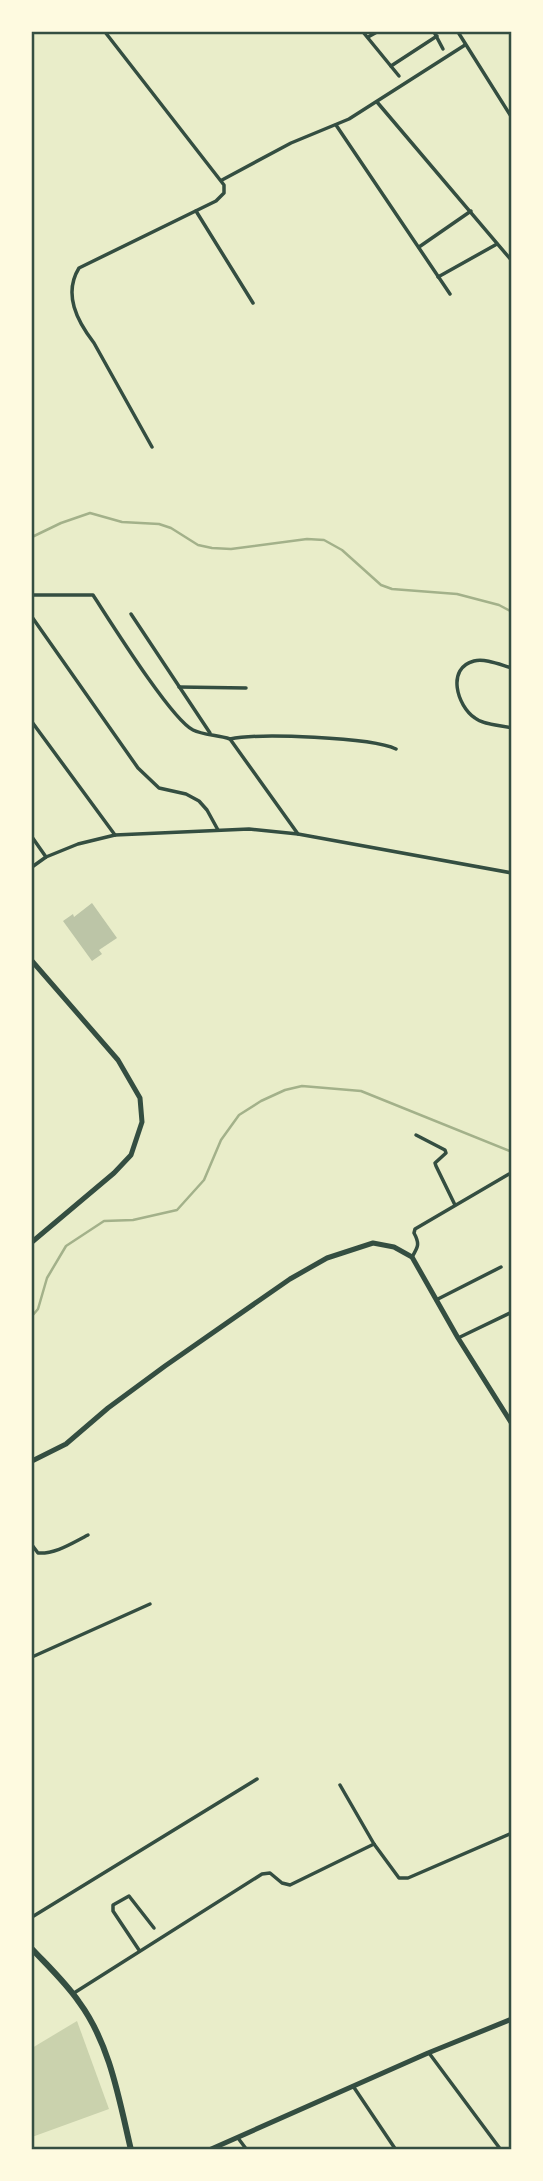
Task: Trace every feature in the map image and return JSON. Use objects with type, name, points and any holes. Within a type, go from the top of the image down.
[{"type":"main road","points":[[32,1949],[72,1994],[94,2028],[110,2064],[131,2150]]},
{"type":"street","points":[[104,32],[224,185],[224,193],[216,201],[79,268],[72,280],[73,309],[152,447]]},
{"type":"street","points":[[363,32],[398,76]]},
{"type":"street","points":[[368,37],[377,32]]},
{"type":"street","points":[[458,32],[512,118]]},
{"type":"street","points":[[391,66],[435,34],[443,49]]},
{"type":"street","points":[[222,180],[291,142],[336,125],[465,45]]},
{"type":"street","points":[[377,102],[512,261]]},
{"type":"street","points":[[336,125],[450,294]]},
{"type":"street","points":[[196,211],[253,303]]},
{"type":"street","points":[[419,247],[471,211]]},
{"type":"street","points":[[438,277],[497,244]]},
{"type":"street","points":[[32,595],[93,595],[166,702],[194,731],[230,739],[243,736],[300,737],[376,742],[396,749]]},
{"type":"street","points":[[131,614],[210,733]]},
{"type":"street","points":[[32,617],[138,768],[159,788],[186,794],[198,801],[207,810],[218,830]]},
{"type":"street","points":[[512,667],[478,660],[463,668],[456,679],[457,693],[464,707],[476,719],[512,728]]},
{"type":"street","points":[[179,687],[246,688]]},
{"type":"street","points":[[32,722],[115,835]]},
{"type":"street","points":[[230,739],[298,834]]},
{"type":"street","points":[[32,867],[46,857],[78,844],[115,835],[249,829],[298,834],[512,873]]},
{"type":"street","points":[[32,837],[46,857]]},
{"type":"street","points":[[32,961],[118,1060],[140,1098],[142,1122],[131,1155],[114,1173],[32,1242]]},
{"type":"street","points":[[416,1135],[445,1150],[446,1153],[435,1163],[455,1205]]},
{"type":"street","points":[[412,1257],[419,1246],[415,1229],[509,1174]]},
{"type":"street","points":[[32,1461],[66,1444],[108,1408],[165,1366],[290,1279],[327,1258],[373,1243],[394,1247],[412,1257],[457,1338],[511,1422]]},
{"type":"street","points":[[436,1300],[501,1267]]},
{"type":"street","points":[[457,1338],[512,1312]]},
{"type":"street","points":[[32,1545],[38,1553],[43,1554],[88,1535]]},
{"type":"street","points":[[32,1657],[150,1604]]},
{"type":"street","points":[[32,1917],[257,1779]]},
{"type":"street","points":[[340,1785],[374,1844],[399,1878],[408,1878],[512,1833]]},
{"type":"street","points":[[72,1994],[262,1874],[270,1873],[282,1883],[290,1885],[374,1844]]},
{"type":"street","points":[[139,1950],[113,1911],[113,1905],[129,1896],[153,1928]]},
{"type":"street","points":[[209,2150],[428,2053],[512,2019]]},
{"type":"street","points":[[428,2053],[501,2150]]},
{"type":"street","points":[[353,2086],[396,2150]]},
{"type":"street","points":[[237,2136],[247,2150]]},
{"type":"green space","points":[[77,2021],[109,2109],[32,2137],[32,2048]]},
{"type":"building","points":[[92,903],[117,938],[99,950],[102,954],[92,961],[63,921],[73,914],[74,917]]},
{"type":"waterway","points":[[32,537],[90,513],[122,522],[159,524],[171,528],[198,545],[212,548],[231,549],[307,539],[324,540],[342,550],[381,585],[392,589],[457,594],[499,605],[512,612]]},
{"type":"waterway","points":[[32,1316],[38,1309],[47,1278],[66,1246],[104,1221],[133,1220],[177,1210],[204,1180],[221,1140],[239,1115],[285,1090],[302,1086],[361,1091],[512,1152]]}]
